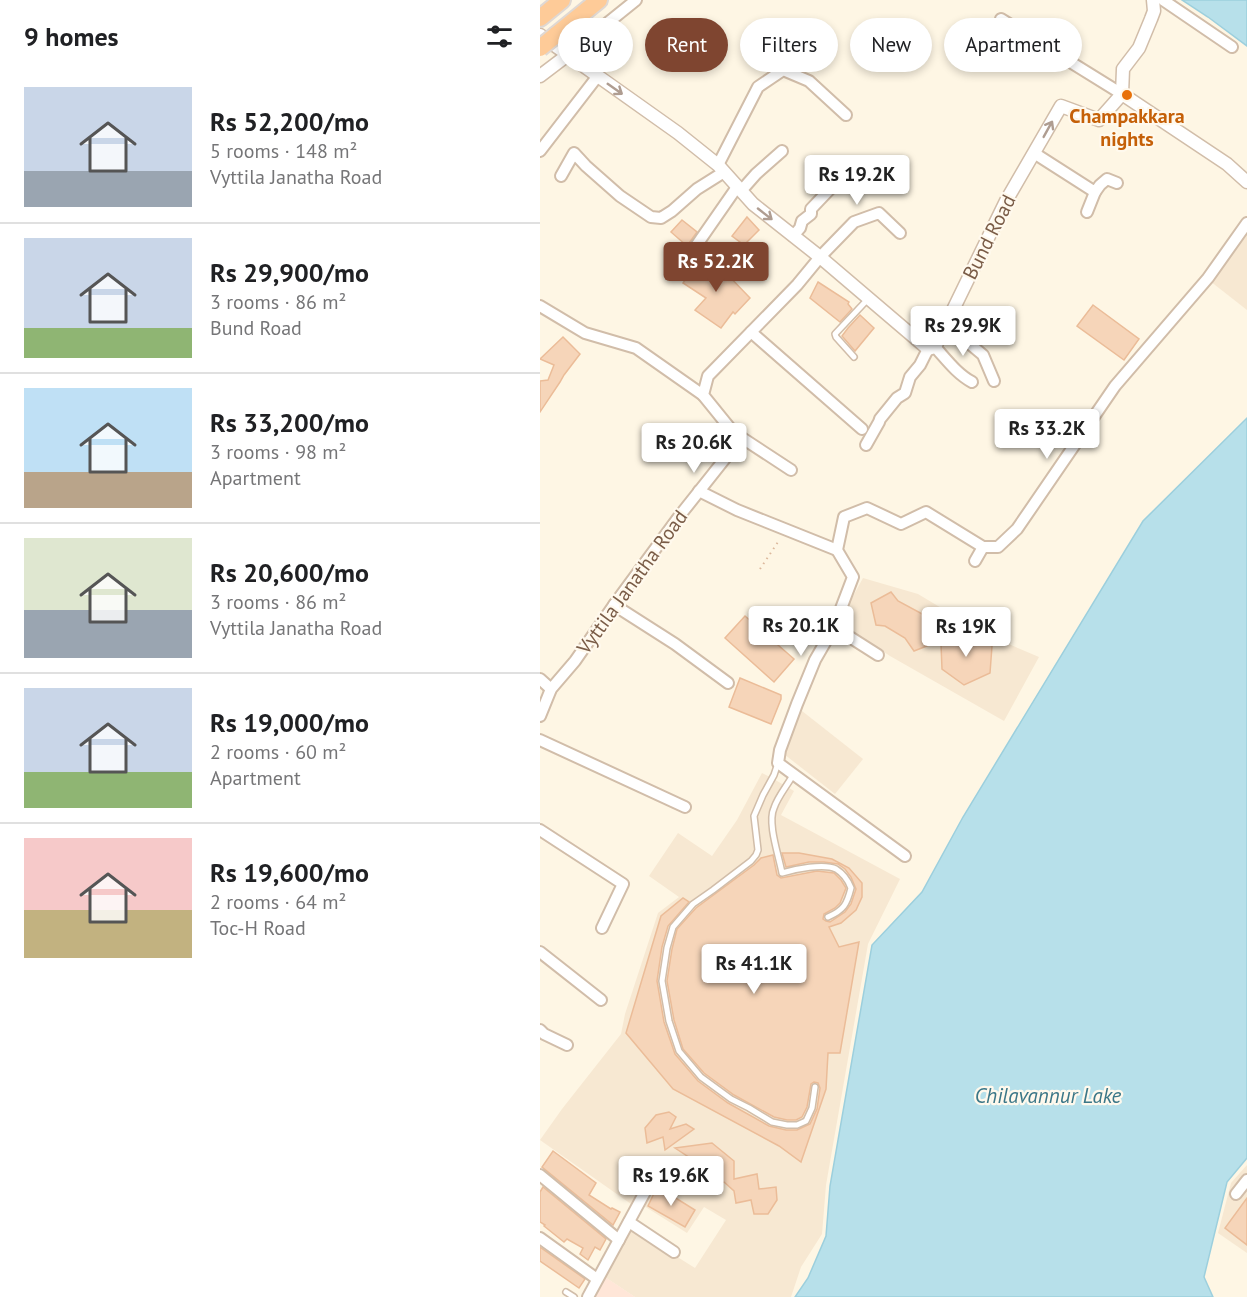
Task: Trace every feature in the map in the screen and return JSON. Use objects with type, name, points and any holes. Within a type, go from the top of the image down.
[{"type":"highway","points":[[541,17],[562,0]]},
{"type":"highway","points":[[540,48],[548,35],[599,0]]},
{"type":"street","points":[[614,18],[636,0]]},
{"type":"street","points":[[1122,94],[1123,69],[1139,48],[1154,11],[1153,0]]},
{"type":"street","points":[[1163,0],[1232,47]]},
{"type":"street","points":[[540,76],[558,62]]},
{"type":"street","points":[[1082,68],[1227,164],[1247,182]]},
{"type":"street","points":[[561,176],[574,153],[620,196],[651,217],[661,218],[721,169],[758,87],[783,70],[809,81],[846,115]]},
{"type":"street","points":[[592,72],[678,133],[721,169],[753,204],[972,382]]},
{"type":"street","points":[[540,151],[597,76]]},
{"type":"street","name":"Bund Road","points":[[932,348],[1006,201],[1061,106],[1099,120],[1122,94]]},
{"type":"street","points":[[680,269],[739,189],[782,151]]},
{"type":"street","points":[[1034,153],[1095,192]]},
{"type":"street","points":[[1086,212],[1100,184],[1107,179],[1117,183]]},
{"type":"street","points":[[794,236],[802,221],[832,185]]},
{"type":"street","points":[[703,395],[708,376],[797,285],[854,222],[879,213],[900,233]]},
{"type":"street","points":[[837,550],[844,517],[867,508],[901,524],[926,512],[983,547],[998,547],[1017,529],[1115,386],[1208,278],[1247,224]]},
{"type":"street","points":[[540,306],[585,333],[636,348],[703,395],[733,432],[791,470]]},
{"type":"street","points":[[946,324],[983,355],[994,381]]},
{"type":"street","points":[[751,332],[862,429]]},
{"type":"street","points":[[866,445],[880,419],[897,398],[905,393],[910,377],[932,348]]},
{"type":"street","name":"Vyttila Janatha Road","points":[[540,716],[551,689],[575,661],[614,605],[735,446],[733,432]]},
{"type":"street","points":[[699,491],[736,510],[837,550],[853,577],[834,627],[815,660],[780,750],[778,763],[905,856]]},
{"type":"street","points":[[975,561],[983,547]]},
{"type":"street","points":[[614,605],[675,644],[728,683]]},
{"type":"street","points":[[834,627],[878,655]]},
{"type":"street","points":[[540,679],[551,689]]},
{"type":"street","points":[[540,740],[685,807]]},
{"type":"street","points":[[540,830],[623,884],[602,928]]},
{"type":"street","points":[[540,952],[601,1000]]},
{"type":"street","points":[[540,1030],[567,1045]]},
{"type":"street","points":[[540,1175],[619,1240]]},
{"type":"street","points":[[588,1297],[652,1179]]},
{"type":"street","points":[[1236,1194],[1247,1180]]},
{"type":"street","points":[[629,1222],[674,1252]]},
{"type":"street","points":[[540,1238],[597,1279]]},
{"type":"lane","points":[[854,357],[836,338],[836,334],[869,298]]},
{"type":"lane","points":[[778,763],[754,816],[758,849],[756,855],[693,904],[672,927],[662,981],[669,1021],[679,1051],[701,1077],[731,1099],[772,1122],[797,1125],[806,1121],[812,1108],[815,1087]]},
{"type":"lane","points":[[794,775],[772,814],[773,833],[782,873],[815,867],[834,868],[847,877],[852,888],[848,901],[840,912],[828,917]]},
{"type":"lane","points":[[566,1292],[574,1297]]},
{"type":"path","points":[[760,569],[787,529]]},
{"type":"shaded area","points":[[1247,234],[1247,310],[1210,281]]},
{"type":"shaded area","points":[[863,578],[918,594],[983,633],[1039,657],[1004,721],[890,656],[839,622]]},
{"type":"shaded area","points":[[802,711],[863,759],[835,794],[775,747]]},
{"type":"shaded area","points":[[762,773],[794,791],[781,815],[900,879],[868,944],[826,1185],[822,1234],[801,1267],[791,1297],[635,1297],[605,1277],[629,1232],[636,1231],[695,1268],[726,1220],[704,1207],[687,1233],[644,1206],[658,1178],[648,1172],[631,1204],[540,1140],[621,1034],[625,1014],[658,913],[679,897],[649,876],[678,833],[712,856],[737,820]]},
{"type":"shaded area","points":[[1247,1165],[1247,1253],[1218,1233],[1231,1183]]},
{"type":"shaded area","points":[[605,1277],[635,1297],[595,1297]]},
{"type":"water","points":[[1182,0],[1247,0],[1247,46],[1208,17]]},
{"type":"water","name":"Chilavannur Lake","points":[[1247,418],[1247,1158],[1227,1182],[1204,1277],[1213,1297],[795,1297],[808,1278],[826,1236],[830,1186],[872,945],[922,892],[963,817],[1143,521]]},
{"type":"building","points":[[747,217],[759,230],[744,245],[732,236]]},
{"type":"building","points":[[682,220],[697,232],[687,246],[671,232]]},
{"type":"building","points":[[697,257],[721,279],[725,272],[750,298],[735,314],[733,312],[721,328],[695,310],[706,298],[683,283]]},
{"type":"building","points":[[818,282],[849,302],[852,309],[840,322],[810,298]]},
{"type":"building","points":[[1093,305],[1139,339],[1124,360],[1077,326]]},
{"type":"building","points":[[860,315],[874,328],[855,351],[842,336]]},
{"type":"building","points":[[563,337],[580,354],[540,412],[540,381],[548,380],[554,365],[540,359]]},
{"type":"building","points":[[891,592],[898,601],[924,615],[938,616],[937,642],[914,651],[905,638],[885,626],[876,625],[871,603]]},
{"type":"building","points":[[745,616],[794,659],[774,682],[725,638]]},
{"type":"building","points":[[967,632],[992,646],[990,673],[964,685],[942,669],[941,644]]},
{"type":"building","points":[[740,678],[781,695],[771,724],[729,707]]},
{"type":"building","points":[[782,853],[799,853],[832,859],[849,868],[862,883],[862,897],[856,910],[841,923],[829,927],[839,947],[859,942],[840,1053],[828,1053],[826,1089],[801,1162],[779,1146],[673,1089],[626,1033],[661,916],[683,898],[689,902],[668,926],[657,981],[664,1022],[675,1054],[698,1081],[728,1103],[769,1126],[797,1130],[810,1124],[817,1109],[820,1088],[818,1083],[811,1084],[807,1107],[802,1117],[787,1120],[774,1117],[734,1095],[704,1073],[683,1049],[674,1020],[667,981],[677,929],[696,908],[761,858],[773,855],[777,875],[781,878],[817,871],[834,873],[846,888],[840,903],[824,914],[823,919],[830,922],[845,912],[851,904],[856,889],[845,869],[838,864],[824,862],[809,862],[786,867]]},
{"type":"building","points":[[669,1112],[676,1117],[670,1129],[686,1124],[694,1129],[665,1150],[663,1137],[647,1143],[645,1128],[656,1115]]},
{"type":"building","points":[[712,1143],[734,1161],[734,1179],[757,1174],[759,1189],[776,1187],[777,1200],[768,1214],[754,1214],[751,1200],[736,1203],[734,1191],[724,1182],[710,1186],[709,1167],[692,1173],[690,1158],[675,1148]]},
{"type":"building","points":[[553,1151],[596,1183],[589,1195],[620,1212],[613,1225],[542,1167]]},
{"type":"building","points":[[543,1187],[606,1239],[600,1250],[595,1247],[588,1260],[580,1254],[583,1248],[567,1239],[564,1242],[540,1222],[540,1192]]},
{"type":"building","points":[[657,1187],[695,1210],[685,1227],[648,1206]]},
{"type":"building","points":[[1247,1198],[1247,1245],[1225,1228]]},
{"type":"building","points":[[540,1247],[585,1279],[579,1288],[540,1261]]},
{"type":"place","name":"Champakkara nights","points":[[1127,95]]}]
